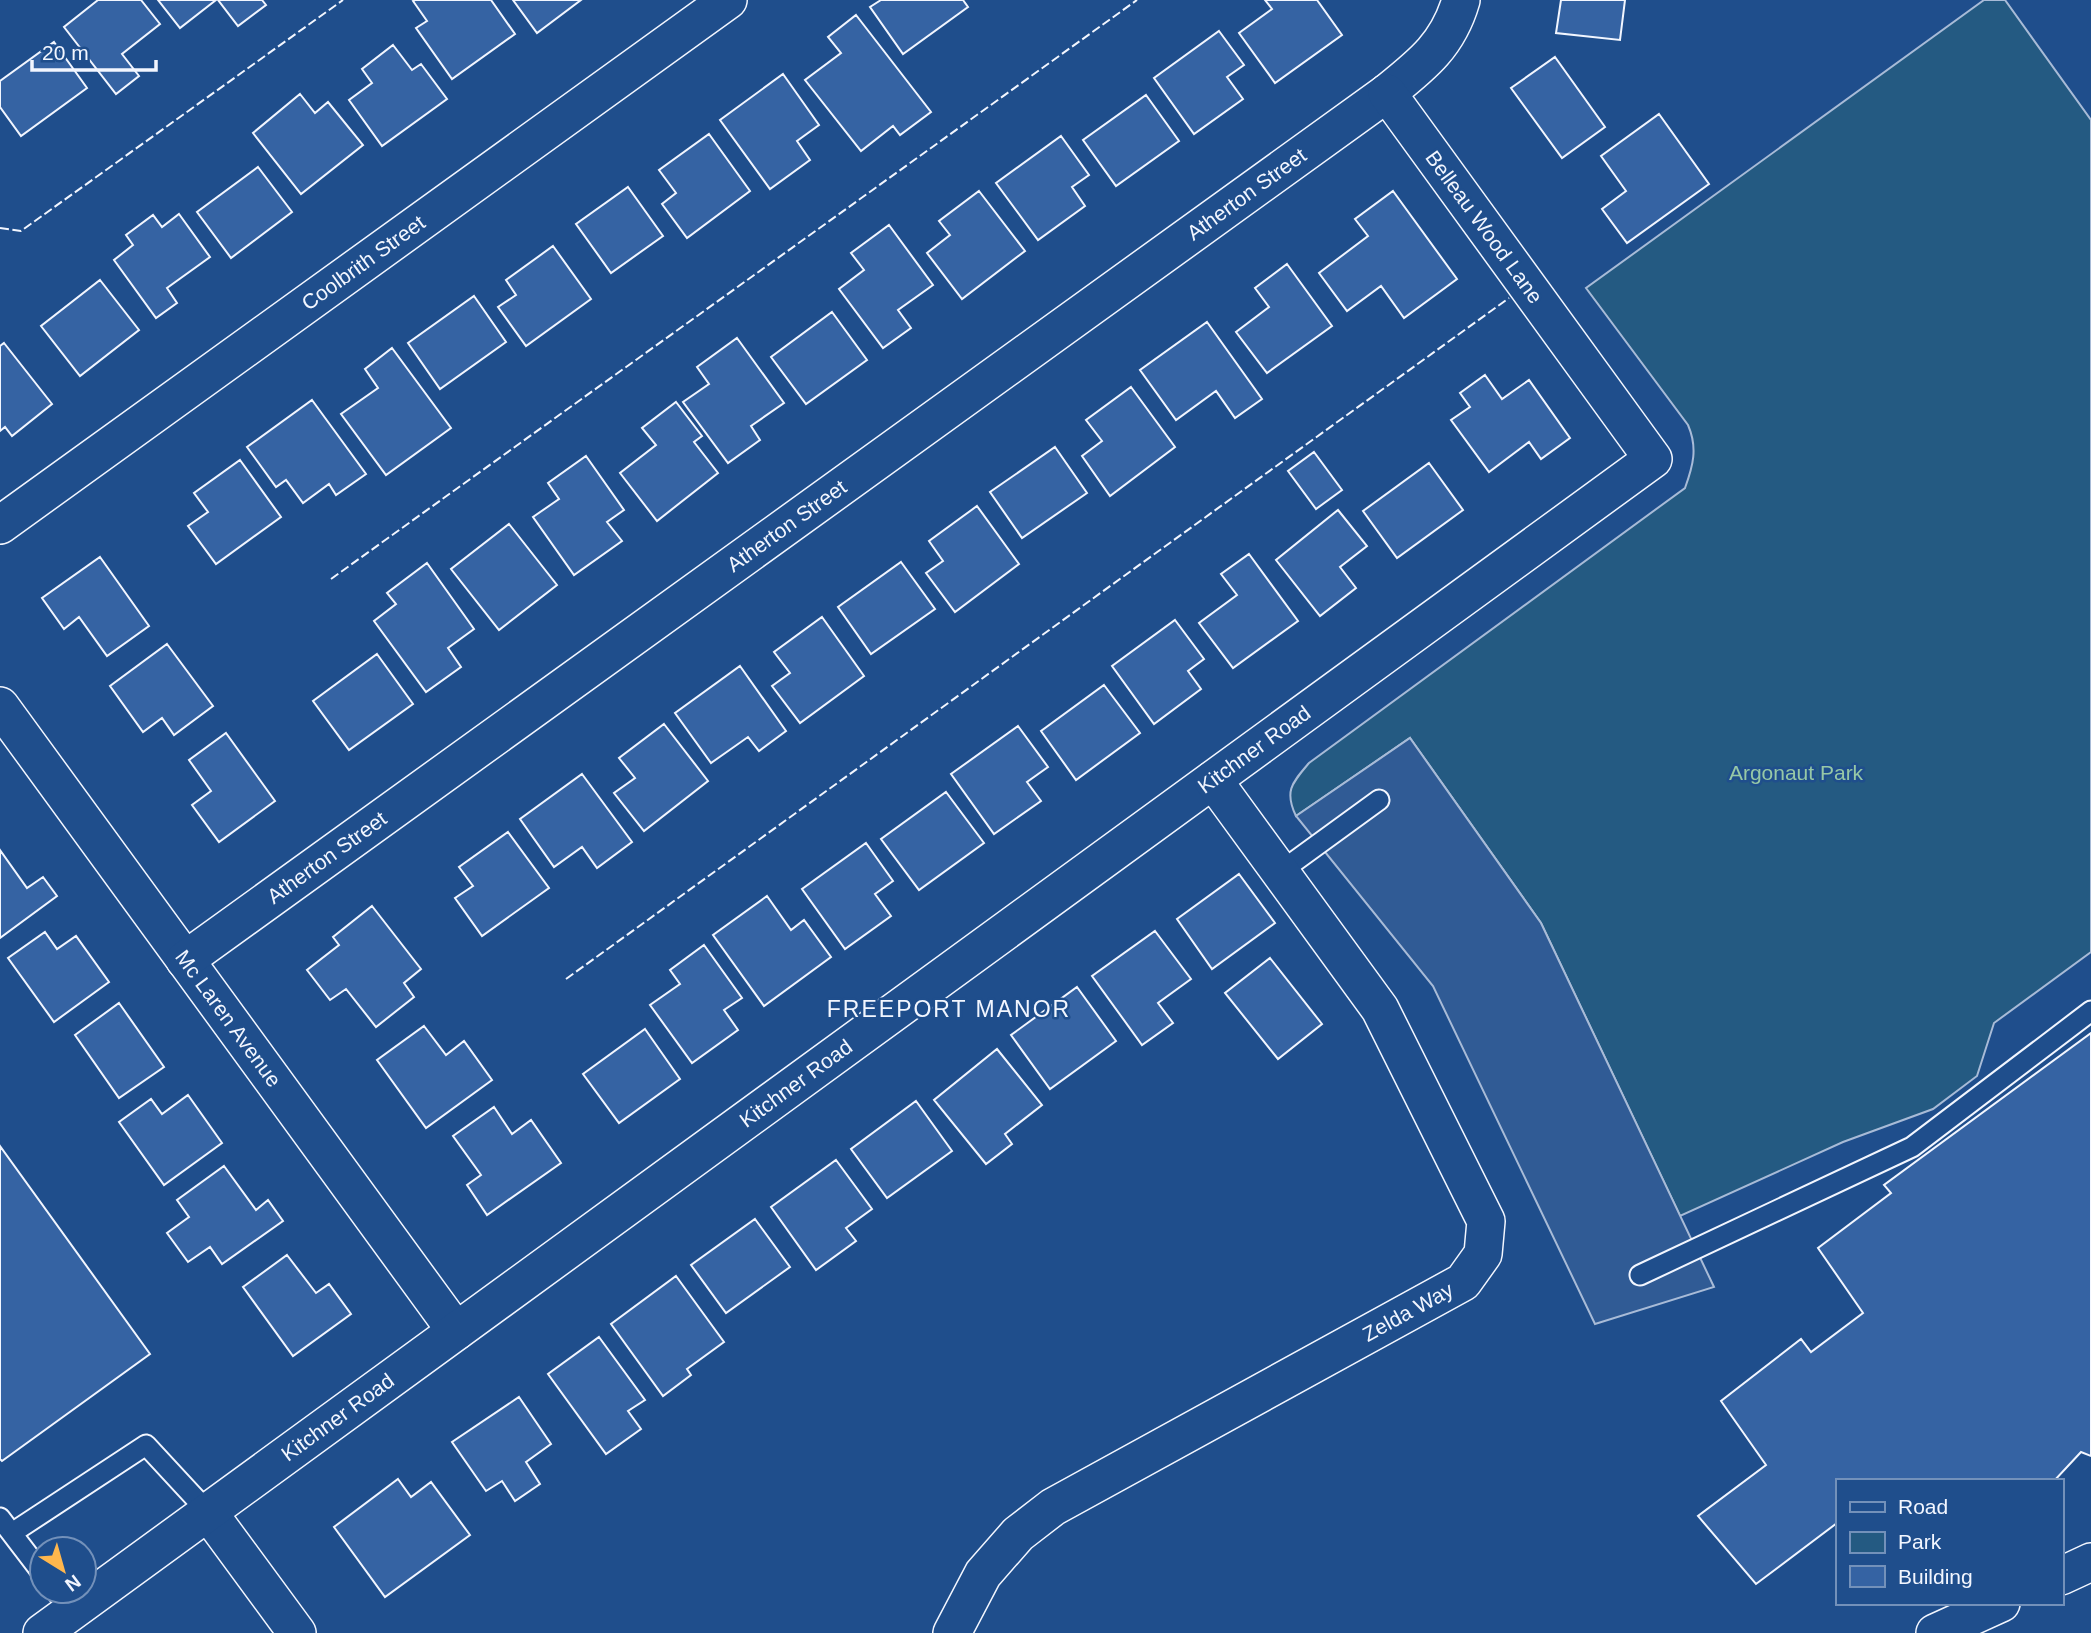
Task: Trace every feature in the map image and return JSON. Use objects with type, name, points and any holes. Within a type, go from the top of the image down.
[{"type":"street","name":"Coolbrith Street","points":[[0,525],[728,0]]},
{"type":"street","points":[[1387,93],[1430,58],[1449,31],[1461,0]]},
{"type":"street","name":"Belleau Wood Lane","points":[[1387,93],[1653,459]]},
{"type":"street","name":"Atherton Street","points":[[185,960],[1387,93]]},
{"type":"street","name":"Kitchner Road","points":[[98,1580],[208,1511],[1653,459]]},
{"type":"street","name":"Mc Laren Avenue","points":[[0,706],[456,1331]]},
{"type":"street","name":"Zelda Way","points":[[952,1633],[983,1574],[1018,1534],[1053,1507],[1463,1282],[1483,1254],[1486,1220],[1380,1009],[1213,780]]},
{"type":"street","points":[[208,1511],[297,1633]]},
{"type":"street","points":[[2063,1575],[2091,1562]]},
{"type":"street","name":"Kitchner Road","points":[[42,1633],[61,1605]]},
{"type":"street","points":[[1936,1633],[1997,1605]]},
{"type":"lane","points":[[1280,872],[1379,800]]},
{"type":"lane","points":[[1640,1275],[1912,1147],[2091,1011]]},
{"type":"lane","points":[[28,1555],[6,1526],[146,1445],[208,1511]]},
{"type":"green space","name":"Argonaut Park","points":[[1984,0],[2005,0],[2091,120],[2091,952],[1994,1023],[1977,1076],[1933,1109],[1843,1142],[1680,1216],[1541,923],[1410,738],[1296,816],[1290,794],[1298,776],[1309,763],[1685,488],[1693,457],[1693,441],[1688,425],[1586,288]]},
{"type":"shaded area","points":[[1410,738],[1541,923],[1714,1287],[1595,1324],[1433,986],[1296,816]]},
{"type":"building","points":[[98,0],[141,0],[160,24],[122,54],[139,76],[116,94],[64,27]]},
{"type":"building","points":[[158,0],[216,0],[180,28]]},
{"type":"building","points":[[218,0],[262,0],[266,5],[238,26]]},
{"type":"building","points":[[491,0],[515,34],[452,79],[416,28],[427,21],[413,1]]},
{"type":"building","points":[[513,0],[581,0],[537,33]]},
{"type":"building","points":[[881,0],[963,0],[968,7],[903,54],[870,7]]},
{"type":"building","points":[[1265,0],[1317,0],[1342,35],[1275,83],[1239,33],[1272,9]]},
{"type":"building","points":[[1561,0],[1625,0],[1620,40],[1556,33]]},
{"type":"building","points":[[856,15],[931,112],[900,135],[893,126],[861,151],[805,80],[841,53],[828,37]]},
{"type":"building","points":[[1219,31],[1244,65],[1227,77],[1243,99],[1194,134],[1154,78]]},
{"type":"building","points":[[54,42],[87,88],[21,136],[0,107],[0,81]]},
{"type":"building","points":[[393,45],[412,70],[421,64],[447,99],[382,146],[349,100],[372,83],[362,69]]},
{"type":"building","points":[[1555,57],[1605,127],[1562,158],[1511,88]]},
{"type":"building","points":[[783,74],[819,125],[797,141],[810,160],[770,189],[720,120]]},
{"type":"building","points":[[300,94],[315,113],[328,102],[363,145],[301,194],[253,133]]},
{"type":"building","points":[[1146,95],[1179,141],[1116,186],[1083,140]]},
{"type":"building","points":[[1659,114],[1709,184],[1627,243],[1602,209],[1626,191],[1601,156]]},
{"type":"building","points":[[709,134],[750,191],[687,238],[662,204],[676,193],[659,170]]},
{"type":"building","points":[[1061,136],[1089,175],[1072,187],[1085,206],[1038,240],[996,183]]},
{"type":"building","points":[[258,167],[292,212],[231,258],[197,212]]},
{"type":"building","points":[[628,187],[663,236],[611,273],[576,224]]},
{"type":"building","points":[[979,191],[1025,251],[962,299],[927,253],[950,235],[939,221]]},
{"type":"building","points":[[1393,191],[1457,279],[1404,318],[1381,286],[1347,311],[1319,273],[1368,236],[1355,219]]},
{"type":"building","points":[[179,214],[210,257],[167,288],[177,303],[156,318],[114,260],[133,245],[126,235],[153,215],[162,227]]},
{"type":"building","points":[[889,225],[933,285],[898,310],[911,328],[883,348],[839,289],[864,270],[851,253]]},
{"type":"building","points":[[553,246],[591,299],[526,346],[498,307],[516,295],[506,280]]},
{"type":"building","points":[[1287,264],[1332,326],[1267,373],[1236,332],[1269,307],[1255,288]]},
{"type":"building","points":[[100,280],[139,330],[80,376],[41,326]]},
{"type":"building","points":[[474,296],[506,342],[440,389],[408,343]]},
{"type":"building","points":[[832,312],[867,360],[806,404],[771,357]]},
{"type":"building","points":[[1207,322],[1262,399],[1235,418],[1216,391],[1176,420],[1140,370]]},
{"type":"building","points":[[737,338],[784,403],[751,426],[760,440],[728,463],[683,402],[709,384],[697,367]]},
{"type":"building","points":[[4,343],[52,404],[12,436],[5,427],[0,431],[0,346]]},
{"type":"building","points":[[392,348],[451,428],[386,475],[341,414],[378,388],[365,369]]},
{"type":"building","points":[[1485,375],[1502,399],[1529,380],[1570,438],[1541,459],[1529,442],[1489,472],[1451,420],[1470,407],[1460,393]]},
{"type":"building","points":[[1131,387],[1175,447],[1110,496],[1082,456],[1102,441],[1086,420]]},
{"type":"building","points":[[312,400],[366,474],[336,495],[329,484],[303,503],[286,480],[276,487],[247,447]]},
{"type":"building","points":[[676,402],[702,436],[694,442],[718,473],[657,521],[620,473],[656,445],[642,428]]},
{"type":"building","points":[[1055,447],[1087,493],[1022,538],[990,492]]},
{"type":"building","points":[[1314,452],[1342,490],[1316,509],[1288,471]]},
{"type":"building","points":[[586,456],[624,510],[607,522],[622,541],[574,575],[533,517],[559,499],[548,483]]},
{"type":"building","points":[[240,460],[281,517],[216,564],[188,526],[208,512],[194,493]]},
{"type":"building","points":[[1429,463],[1463,510],[1397,558],[1363,511]]},
{"type":"building","points":[[977,506],[1019,564],[955,612],[926,573],[943,561],[929,541]]},
{"type":"building","points":[[1338,510],[1367,546],[1340,567],[1356,588],[1320,616],[1276,560]]},
{"type":"building","points":[[509,524],[557,585],[499,630],[451,569]]},
{"type":"building","points":[[1249,554],[1298,621],[1233,668],[1199,623],[1237,595],[1221,574]]},
{"type":"building","points":[[100,557],[149,626],[107,656],[79,617],[64,629],[42,598]]},
{"type":"building","points":[[901,562],[935,609],[871,654],[838,607]]},
{"type":"building","points":[[427,563],[474,629],[448,648],[461,667],[426,692],[374,621],[396,604],[387,593]]},
{"type":"building","points":[[822,617],[864,676],[800,723],[772,686],[790,673],[774,652]]},
{"type":"building","points":[[1175,620],[1204,659],[1188,671],[1201,689],[1154,724],[1112,666]]},
{"type":"building","points":[[167,644],[213,706],[174,735],[162,718],[143,732],[110,686]]},
{"type":"building","points":[[377,654],[413,704],[349,750],[313,701]]},
{"type":"building","points":[[740,666],[786,731],[759,751],[748,737],[711,763],[675,713]]},
{"type":"building","points":[[1104,685],[1140,733],[1076,780],[1041,731]]},
{"type":"building","points":[[664,724],[708,781],[644,831],[614,793],[635,778],[619,758]]},
{"type":"building","points":[[1018,726],[1048,767],[1027,782],[1041,801],[994,834],[951,774]]},
{"type":"building","points":[[226,733],[275,801],[219,842],[192,805],[211,791],[189,760]]},
{"type":"building","points":[[582,774],[632,842],[597,868],[582,847],[554,867],[520,819]]},
{"type":"building","points":[[946,792],[984,843],[919,890],[881,839]]},
{"type":"building","points":[[508,832],[549,888],[482,936],[455,898],[473,886],[459,867]]},
{"type":"building","points":[[866,843],[893,881],[875,894],[891,916],[845,949],[802,889]]},
{"type":"building","points":[[0,850],[27,888],[43,877],[57,896],[0,938]]},
{"type":"building","points":[[1239,874],[1275,923],[1212,969],[1177,919]]},
{"type":"building","points":[[767,896],[791,930],[804,920],[831,957],[764,1006],[713,935]]},
{"type":"building","points":[[372,906],[421,969],[404,983],[414,997],[376,1027],[346,989],[330,1000],[307,970],[339,945],[333,937]]},
{"type":"building","points":[[1155,931],[1191,979],[1158,1003],[1173,1023],[1142,1045],[1092,976]]},
{"type":"building","points":[[45,932],[57,949],[76,936],[109,982],[54,1022],[8,958]]},
{"type":"building","points":[[704,945],[742,998],[724,1010],[738,1030],[692,1063],[650,1005],[680,984],[670,970]]},
{"type":"building","points":[[1270,958],[1322,1024],[1278,1059],[1225,993]]},
{"type":"building","points":[[1077,987],[1116,1041],[1050,1089],[1011,1035]]},
{"type":"building","points":[[119,1003],[164,1067],[119,1098],[75,1035]]},
{"type":"building","points":[[424,1026],[446,1055],[464,1041],[492,1080],[426,1128],[377,1060]]},
{"type":"building","points":[[645,1029],[680,1079],[619,1123],[583,1074]]},
{"type":"building","points":[[2091,1033],[2091,1456],[2081,1452],[2056,1479],[1836,1479],[1836,1524],[1756,1584],[1698,1516],[1766,1465],[1721,1401],[1801,1339],[1811,1352],[1863,1313],[1818,1248],[1891,1193],[1884,1185]]},
{"type":"building","points":[[997,1049],[1042,1105],[1005,1134],[1012,1144],[986,1164],[934,1100]]},
{"type":"building","points":[[188,1095],[222,1143],[164,1185],[119,1122],[151,1099],[162,1114]]},
{"type":"building","points":[[916,1101],[952,1151],[887,1198],[851,1149]]},
{"type":"building","points":[[494,1107],[512,1134],[531,1120],[561,1163],[487,1215],[467,1185],[481,1175],[453,1136]]},
{"type":"building","points":[[0,1146],[150,1354],[2,1461],[0,1459]]},
{"type":"building","points":[[836,1160],[872,1209],[846,1228],[856,1241],[816,1270],[771,1207]]},
{"type":"building","points":[[224,1166],[256,1210],[268,1200],[283,1221],[222,1264],[210,1247],[188,1262],[167,1233],[189,1217],[177,1200]]},
{"type":"building","points":[[755,1219],[790,1267],[726,1313],[691,1265]]},
{"type":"building","points":[[287,1255],[316,1293],[329,1284],[351,1314],[293,1356],[243,1287]]},
{"type":"building","points":[[676,1276],[724,1342],[687,1369],[691,1375],[663,1396],[611,1324]]},
{"type":"building","points":[[599,1337],[645,1400],[628,1411],[641,1429],[606,1454],[548,1374]]},
{"type":"building","points":[[519,1397],[551,1444],[526,1462],[540,1484],[515,1501],[502,1481],[486,1491],[452,1442]]},
{"type":"building","points":[[398,1479],[411,1497],[431,1482],[470,1535],[385,1597],[334,1527]]},
{"type":"fence","points":[[0,228],[21,231],[343,0]]},
{"type":"fence","points":[[331,579],[1137,0]]},
{"type":"fence","points":[[566,979],[1509,298]]},
{"type":"district","name":"FREEPORT MANOR","points":[[949,1009]]}]
